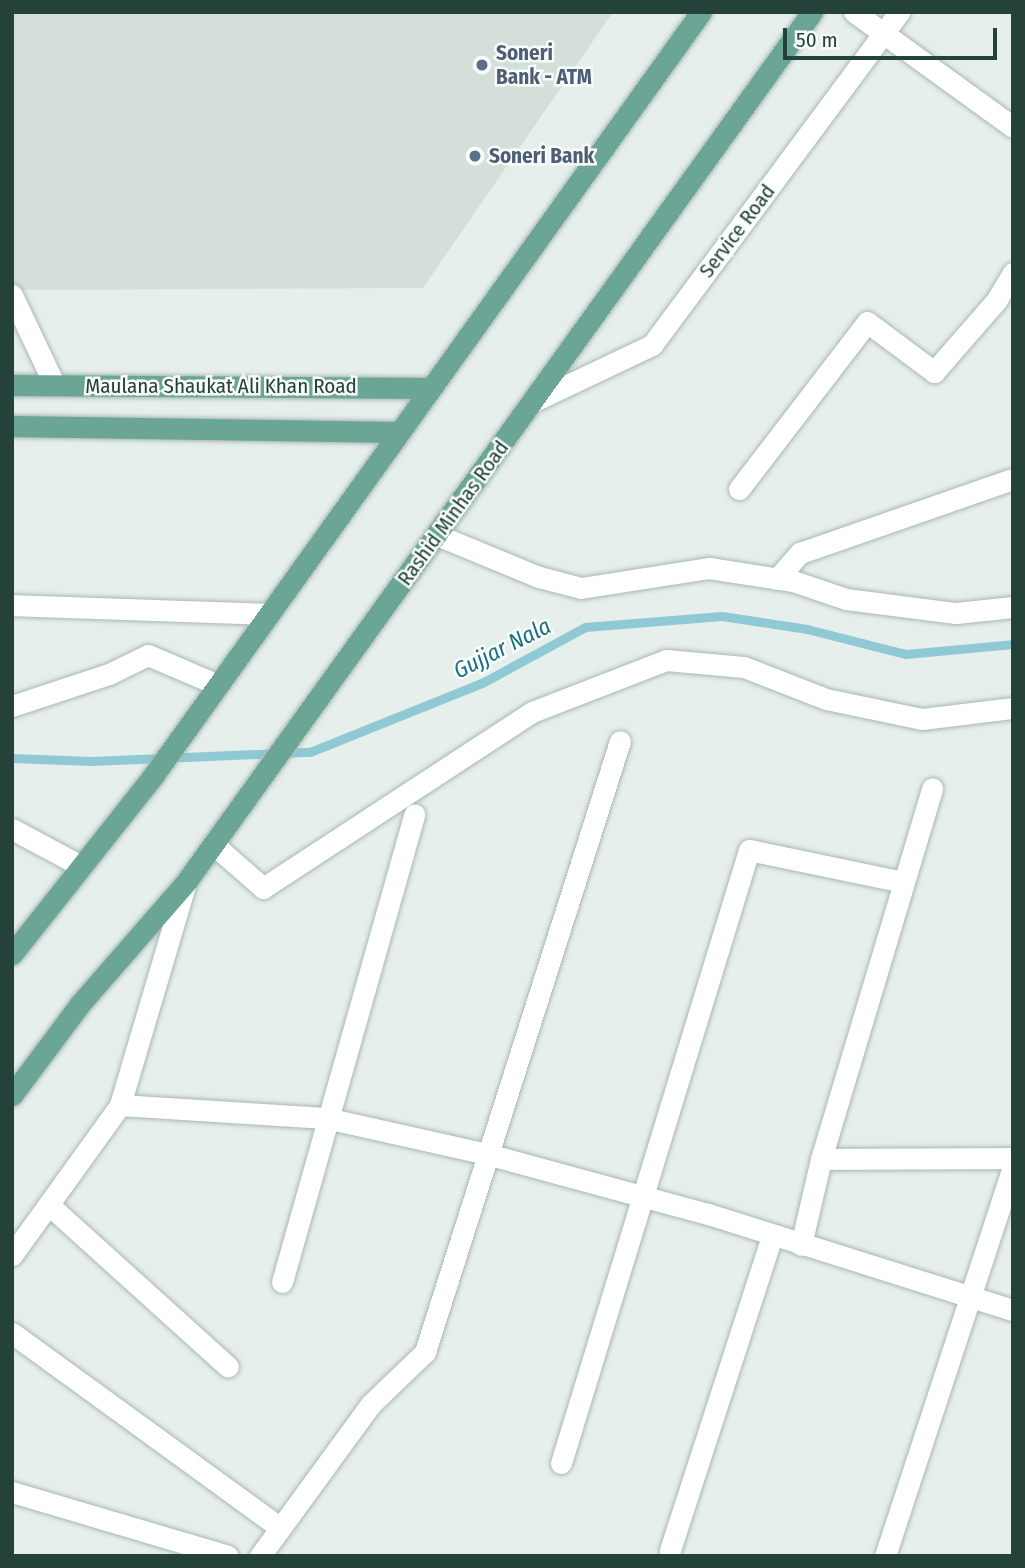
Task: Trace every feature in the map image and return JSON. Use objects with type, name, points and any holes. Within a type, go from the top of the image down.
[{"type":"main road","points":[[12,954],[153,776],[701,12]]},
{"type":"main road","name":"Rashid Minhas Road","points":[[12,1095],[80,1004],[186,881],[812,12]]},
{"type":"main road","name":"Maulana Shaukat Ali Khan Road","points":[[12,385],[431,388]]},
{"type":"main road","name":"Maulana Shaukat Ali Khan Road","points":[[13,429],[398,432]]},
{"type":"street","points":[[854,12],[1013,127]]},
{"type":"street","name":"Service Road","points":[[534,401],[652,345],[899,12]]},
{"type":"street","points":[[739,489],[866,323],[934,372],[1004,298],[1013,273]]},
{"type":"street","points":[[12,295],[54,384]]},
{"type":"street","points":[[777,579],[800,553],[1013,479]]},
{"type":"street","points":[[437,535],[538,577],[581,588],[709,568],[777,579],[846,599],[956,613],[1013,607]]},
{"type":"street","points":[[12,606],[268,614]]},
{"type":"street","points":[[12,706],[109,674],[148,655],[218,685]]},
{"type":"street","points":[[213,844],[263,888],[533,712],[666,660],[744,667],[826,699],[922,719],[1013,708]]},
{"type":"street","points":[[260,1556],[372,1404],[425,1352],[620,741]]},
{"type":"street","points":[[801,1245],[821,1160],[932,789]]},
{"type":"street","points":[[282,1282],[326,1118],[414,814]]},
{"type":"street","points":[[12,829],[81,866]]},
{"type":"street","points":[[561,1463],[640,1195],[749,850],[904,882]]},
{"type":"street","points":[[12,1255],[120,1105],[186,881]]},
{"type":"street","points":[[120,1105],[326,1118],[487,1154],[640,1195],[1013,1310]]},
{"type":"street","points":[[821,1160],[1013,1158]]},
{"type":"street","points":[[885,1556],[972,1298],[1013,1166]]},
{"type":"street","points":[[49,1205],[228,1367]]},
{"type":"street","points":[[670,1550],[772,1236]]},
{"type":"street","points":[[12,1333],[279,1527]]},
{"type":"street","points":[[12,1492],[228,1556]]},
{"type":"shaded area","points":[[12,12],[613,12],[423,288],[12,290]]},
{"type":"waterway","name":"Gujjar Nala","points":[[12,758],[91,761],[310,752],[482,683],[585,627],[722,616],[807,629],[906,654],[1013,644]]},
{"type":"place","name":"Soneri Bank - ATM","points":[[482,65]]},
{"type":"place","name":"Soneri Bank","points":[[475,156]]}]
